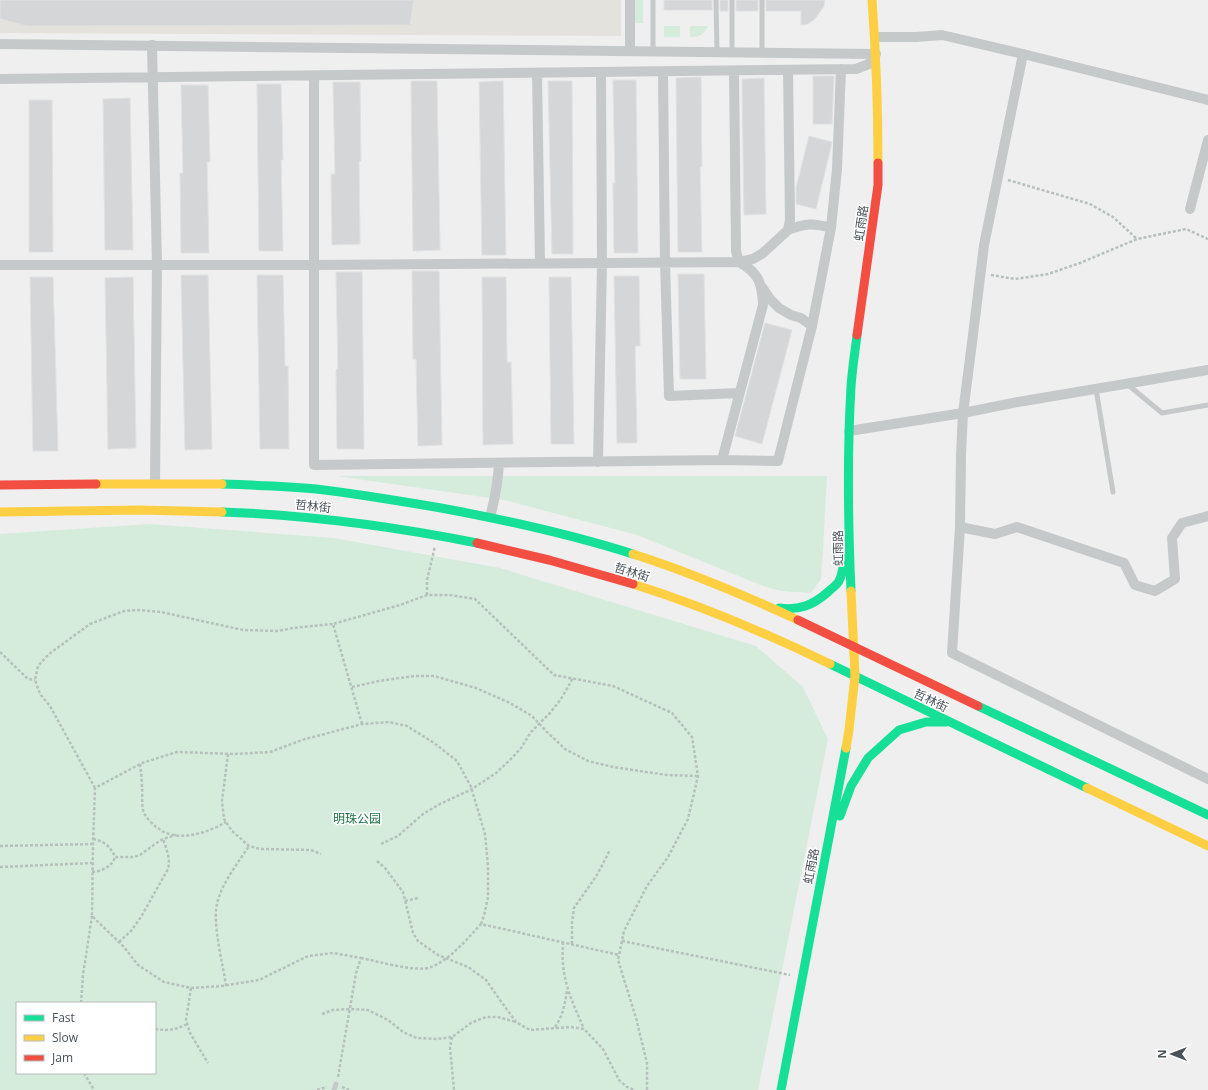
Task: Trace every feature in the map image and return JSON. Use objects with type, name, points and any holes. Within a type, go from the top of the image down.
[{"type":"street","points":[[630,0],[630,51]]},
{"type":"street","name":"虹雨路","points":[[781,1090],[849,730],[855,676],[849,537],[851,385],[878,184],[876,54],[872,0]]},
{"type":"street","points":[[875,37],[916,38],[942,35],[1208,100]]},
{"type":"street","points":[[0,44],[876,54]]},
{"type":"street","points":[[152,45],[157,264],[154,483]]},
{"type":"street","points":[[0,79],[856,69],[869,64],[876,54]]},
{"type":"street","points":[[1023,54],[984,245],[963,413],[960,527],[952,653],[1208,778]]},
{"type":"street","points":[[314,76],[314,466],[722,460],[778,461],[812,326],[831,228],[837,169],[841,69]]},
{"type":"street","points":[[788,70],[790,220],[788,230]]},
{"type":"street","points":[[734,71],[736,251],[739,262],[750,268],[770,299],[780,308],[791,315],[801,318],[812,326]]},
{"type":"street","points":[[598,462],[602,263],[601,72]]},
{"type":"street","points":[[663,72],[665,262],[670,396],[740,393]]},
{"type":"street","points":[[537,73],[540,263]]},
{"type":"street","points":[[1190,209],[1208,140]]},
{"type":"street","points":[[0,265],[314,265],[739,262],[754,259],[788,230],[799,225],[818,225],[831,228]]},
{"type":"street","points":[[722,460],[763,305],[762,292],[756,269],[757,262],[761,254]]},
{"type":"street","points":[[850,432],[1096,388],[1208,370]]},
{"type":"street","points":[[490,517],[495,498],[499,463]]},
{"type":"street","name":"哲林街","points":[[0,485],[154,483],[226,484],[357,494],[490,517],[591,541],[651,560],[718,584],[771,607],[1208,815]]},
{"type":"street","name":"哲林街","points":[[0,512],[167,511],[281,515],[354,522],[438,535],[519,552],[583,569],[650,589],[754,630],[855,676],[1208,846]]},
{"type":"street","points":[[960,527],[995,534],[1017,527],[1124,563],[1135,585],[1155,591],[1175,579],[1172,538],[1182,523],[1208,516]]},
{"type":"street","points":[[771,607],[798,609],[819,600],[839,581],[849,537]]},
{"type":"street","points":[[825,857],[850,786],[868,758],[899,730],[926,722],[950,722]]},
{"type":"lane","points":[[653,0],[653,51]]},
{"type":"lane","points":[[716,0],[717,51]]},
{"type":"lane","points":[[732,0],[732,52]]},
{"type":"lane","points":[[762,0],[762,52]]},
{"type":"lane","points":[[1126,383],[1162,413],[1208,406]]},
{"type":"lane","points":[[1096,388],[1113,492]]},
{"type":"lane","points":[[334,1090],[336,1084]]},
{"type":"path","points":[[998,177],[1090,204],[1113,217],[1137,239]]},
{"type":"path","points":[[980,274],[1015,279],[1048,274],[1080,263],[1137,239],[1186,229],[1208,239]]},
{"type":"path","points":[[427,595],[428,574],[438,535]]},
{"type":"path","points":[[81,1002],[92,916],[92,863],[95,788],[50,706],[40,694],[35,680],[38,666],[49,654],[90,624],[124,611],[140,610],[161,612],[243,630],[278,631],[334,624],[400,605],[427,595],[450,595],[474,599],[554,675],[613,686],[672,713],[692,737],[698,776],[688,819],[668,857],[647,886],[624,931],[618,960],[636,1018],[647,1063],[647,1090]]},
{"type":"path","points":[[334,624],[362,724]]},
{"type":"path","points":[[0,652],[28,679],[35,680]]},
{"type":"path","points":[[352,687],[414,676],[434,676],[476,688],[510,703],[532,716],[564,749],[588,761],[613,767],[667,775],[698,776]]},
{"type":"path","points":[[381,844],[398,836],[423,814],[472,789],[496,773],[520,748],[530,732],[550,713],[561,699],[573,678]]},
{"type":"path","points":[[92,916],[119,942],[138,965],[164,982],[191,988],[226,986],[259,980],[308,956],[333,953],[410,968],[430,968],[453,954],[480,924],[484,916],[488,897],[488,866],[485,834],[472,789],[457,761],[434,743],[407,726],[389,722],[362,724],[302,740],[270,752],[228,754],[177,752],[140,764],[95,788]]},
{"type":"path","points":[[228,754],[222,801],[224,819],[232,831],[249,846],[311,850],[320,854]]},
{"type":"path","points":[[140,764],[144,814],[153,824],[164,832],[176,835],[190,835],[216,828],[226,822]]},
{"type":"path","points":[[115,857],[134,857],[140,855],[163,839],[176,835]]},
{"type":"path","points":[[119,942],[131,931],[141,917],[168,869],[168,858],[163,839]]},
{"type":"path","points":[[92,872],[105,869],[115,860],[112,849],[98,840],[93,840]]},
{"type":"path","points":[[0,846],[93,844]]},
{"type":"path","points":[[226,986],[218,937],[216,912],[218,900],[235,866],[249,846]]},
{"type":"path","points":[[572,944],[574,908],[597,875],[610,850]]},
{"type":"path","points":[[377,861],[385,868],[403,892],[413,933],[418,941],[445,959],[468,967],[486,980],[516,1022]]},
{"type":"path","points":[[0,867],[92,863]]},
{"type":"path","points":[[405,901],[418,898]]},
{"type":"path","points":[[480,924],[619,955]]},
{"type":"path","points":[[622,941],[802,977]]},
{"type":"path","points":[[563,942],[562,963],[567,987],[584,1029],[604,1049],[619,1080],[627,1087],[635,1090]]},
{"type":"path","points":[[336,1084],[360,958]]},
{"type":"path","points":[[555,1027],[565,1005],[567,987]]},
{"type":"path","points":[[191,988],[186,1020],[190,1033],[208,1063]]},
{"type":"path","points":[[322,1014],[333,1010],[350,1008],[368,1010],[388,1020],[403,1032],[417,1038],[437,1039],[452,1037],[471,1023],[486,1017],[498,1017],[516,1022],[530,1030],[555,1027],[584,1029]]},
{"type":"path","points":[[156,1028],[176,1030],[187,1024]]},
{"type":"path","points":[[452,1037],[450,1047],[454,1090]]},
{"type":"path","points":[[85,1074],[94,1090]]},
{"type":"shaded area","points":[[0,0],[621,0],[621,36],[0,33]]},
{"type":"green space","points":[[635,0],[643,0],[643,23],[635,23]]},
{"type":"green space","points":[[664,26],[680,26],[680,37],[664,37]]},
{"type":"green space","points":[[690,26],[708,26],[705,32],[701,35],[690,37]]},
{"type":"green space","points":[[336,476],[827,476],[821,579],[811,593],[781,591],[763,586],[637,535],[504,500]]},
{"type":"green space","name":"明珠公园","points":[[149,524],[334,538],[500,568],[756,646],[803,687],[828,739],[758,1090],[0,1090],[0,534]]},
{"type":"building","points":[[0,0],[414,0],[410,25],[27,26],[0,19]]},
{"type":"building","points":[[664,0],[712,0],[712,10],[664,10]]},
{"type":"building","points":[[720,0],[728,0],[728,11],[720,11]]},
{"type":"building","points":[[736,0],[758,0],[758,11],[736,11]]},
{"type":"building","points":[[766,0],[825,0],[824,6],[815,19],[808,24],[801,25],[801,11],[766,11]]},
{"type":"building","points":[[813,76],[834,76],[832,124],[813,124]]},
{"type":"building","points":[[701,77],[702,167],[700,167],[702,252],[678,252],[676,78]]},
{"type":"building","points":[[764,78],[766,214],[744,215],[742,79]]},
{"type":"building","points":[[613,80],[636,80],[638,253],[614,253],[613,183],[615,183]]},
{"type":"building","points":[[411,81],[437,81],[440,250],[413,251]]},
{"type":"building","points":[[503,81],[506,255],[482,255],[479,82]]},
{"type":"building","points":[[548,81],[572,81],[573,254],[552,254]]},
{"type":"building","points":[[333,82],[360,82],[360,244],[332,245],[331,174],[335,174]]},
{"type":"building","points":[[257,84],[281,84],[283,251],[259,251]]},
{"type":"building","points":[[181,85],[208,85],[210,162],[207,162],[209,253],[181,253],[180,173],[183,173]]},
{"type":"building","points":[[130,98],[133,250],[105,250],[103,99]]},
{"type":"building","points":[[29,100],[52,100],[53,252],[29,252]]},
{"type":"building","points":[[809,136],[832,142],[816,209],[796,204],[796,188]]},
{"type":"building","points":[[412,271],[439,271],[442,445],[418,446],[416,359],[413,359]]},
{"type":"building","points":[[336,272],[362,272],[364,449],[337,449],[336,370],[338,369]]},
{"type":"building","points":[[678,274],[704,274],[706,379],[680,379]]},
{"type":"building","points":[[181,275],[208,275],[212,449],[185,450]]},
{"type":"building","points":[[257,275],[283,275],[285,366],[288,366],[289,449],[260,449]]},
{"type":"building","points":[[614,276],[639,276],[640,346],[635,346],[637,443],[617,443]]},
{"type":"building","points":[[30,277],[53,277],[58,451],[33,451]]},
{"type":"building","points":[[133,277],[136,448],[108,449],[105,278]]},
{"type":"building","points":[[482,277],[506,277],[507,362],[511,362],[513,444],[483,445]]},
{"type":"building","points":[[549,277],[571,277],[574,444],[551,444]]},
{"type":"building","points":[[765,323],[792,330],[762,444],[735,436]]},
{"type":"traffic: fast","points":[[851,591],[848,464],[851,381],[857,335]]},
{"type":"traffic: fast","points":[[222,484],[316,489],[441,508],[538,528],[633,554]]},
{"type":"traffic: fast","points":[[222,512],[254,513],[350,522],[413,531],[477,543]]},
{"type":"traffic: fast","points":[[779,608],[799,608],[811,604],[822,597],[839,581],[845,556]]},
{"type":"traffic: fast","points":[[830,664],[1087,788]]},
{"type":"traffic: fast","points":[[978,706],[1208,815]]},
{"type":"traffic: fast","points":[[840,816],[851,786],[868,758],[899,730],[926,722],[946,722]]},
{"type":"traffic: fast","points":[[781,1090],[846,748]]},
{"type":"traffic: slow","points":[[872,0],[878,122],[878,163]]},
{"type":"traffic: slow","points":[[96,484],[222,484]]},
{"type":"traffic: slow","points":[[0,512],[140,510],[222,512]]},
{"type":"traffic: slow","points":[[633,554],[716,584],[798,620]]},
{"type":"traffic: slow","points":[[633,584],[733,620],[830,664]]},
{"type":"traffic: slow","points":[[846,748],[855,676],[851,591]]},
{"type":"traffic: slow","points":[[1087,788],[1208,846]]},
{"type":"traffic: jam","points":[[857,335],[878,185],[878,163]]},
{"type":"traffic: jam","points":[[0,485],[96,484]]},
{"type":"traffic: jam","points":[[477,543],[549,560],[633,584]]},
{"type":"traffic: jam","points":[[798,620],[978,706]]}]
